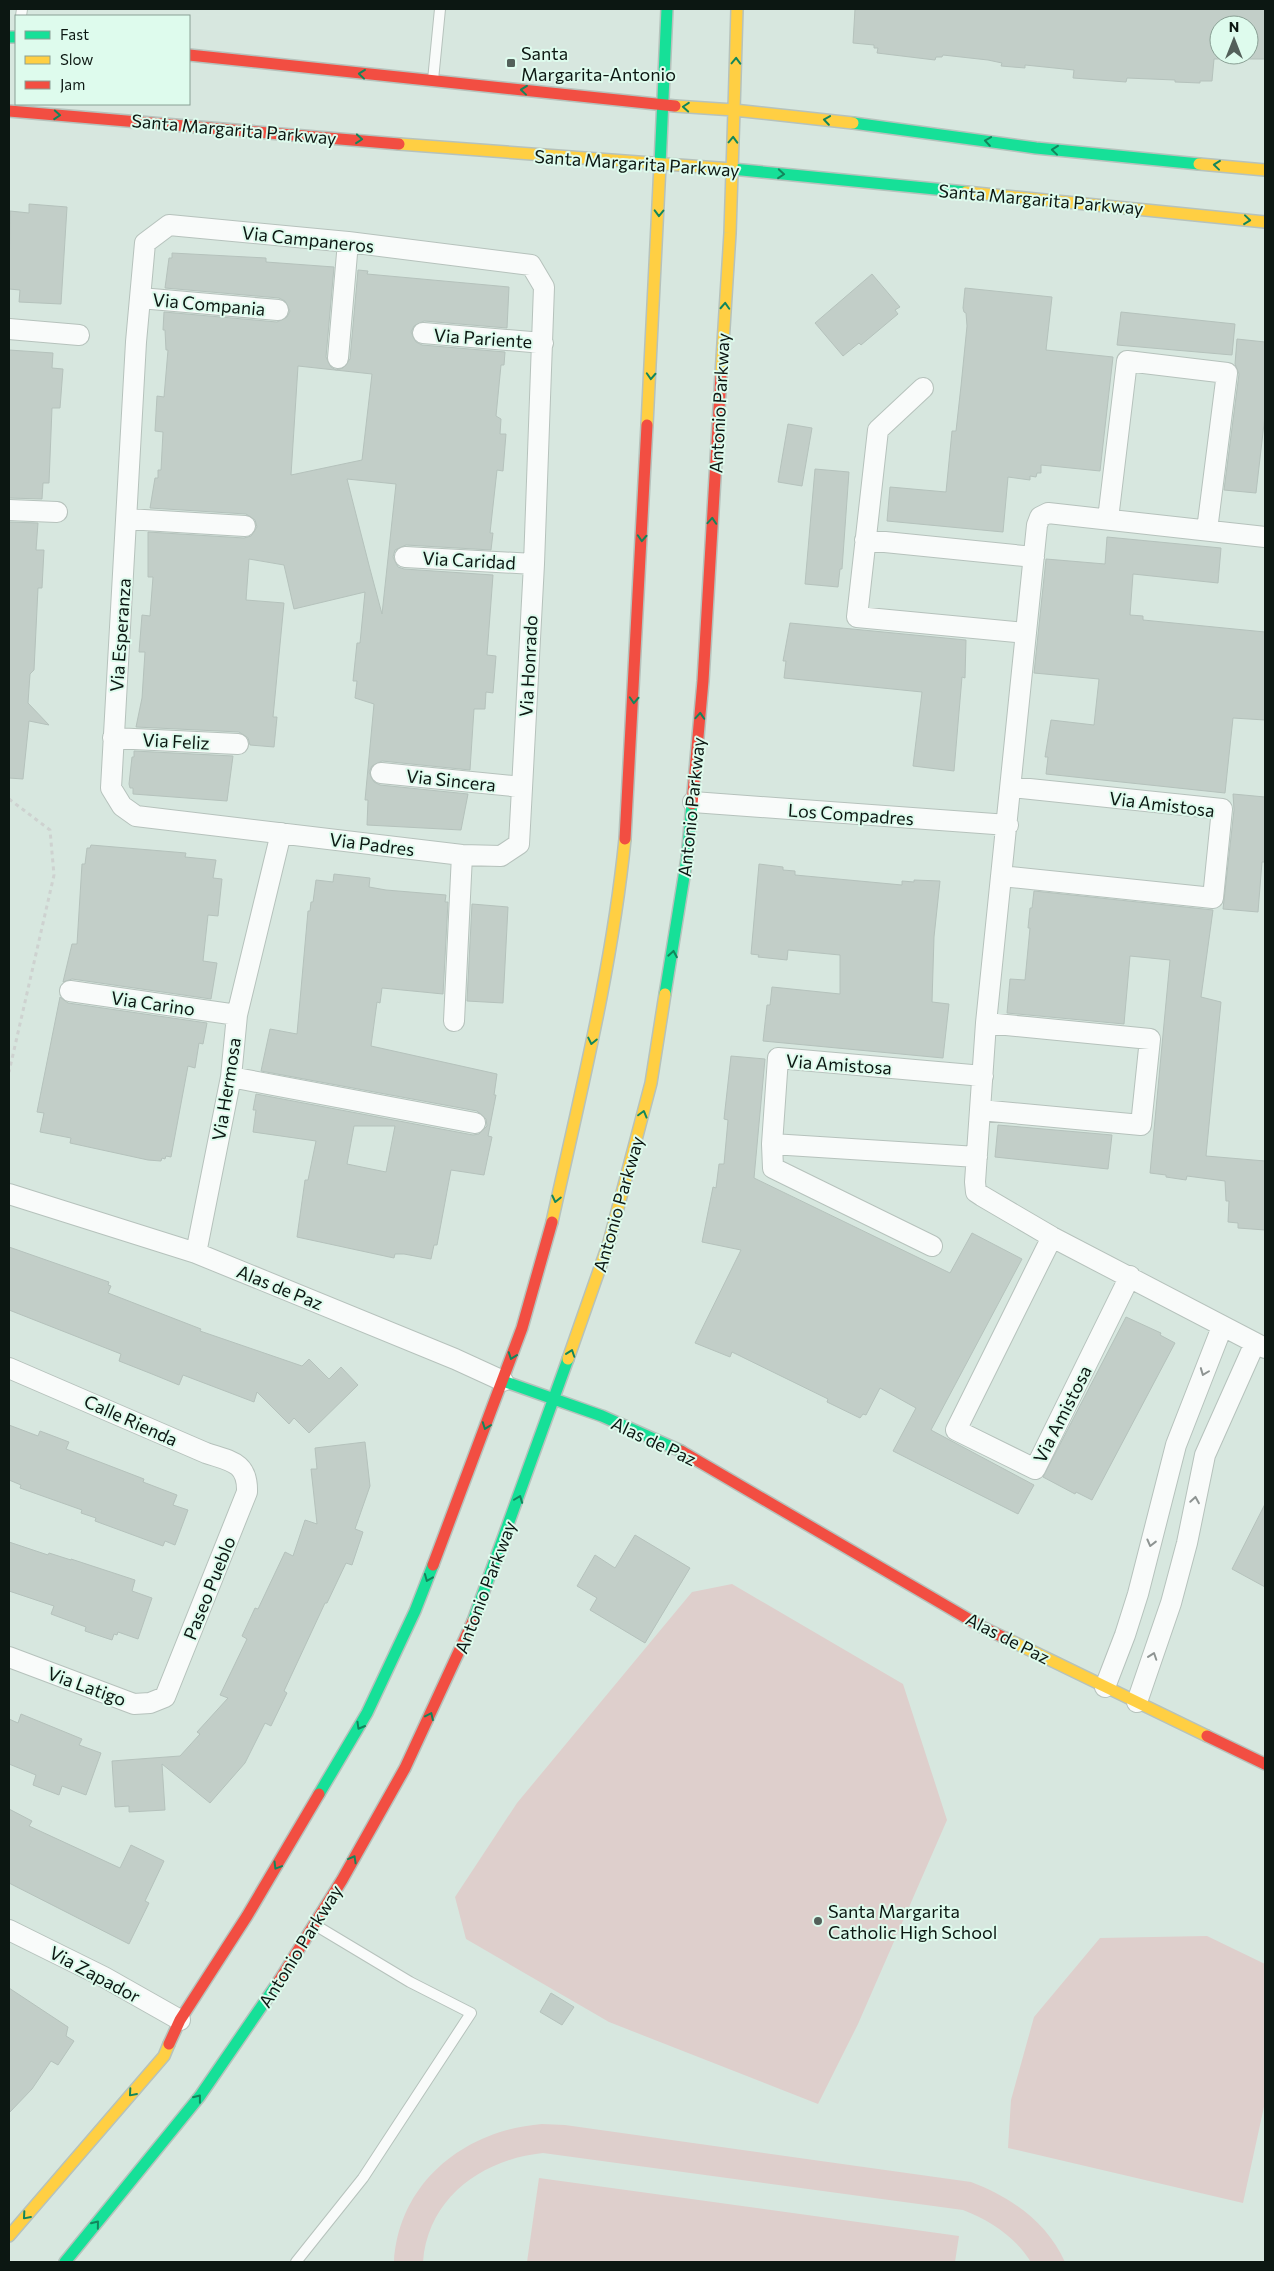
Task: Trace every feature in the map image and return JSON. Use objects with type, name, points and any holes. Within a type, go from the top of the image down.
[{"type":"main road","points":[[9,2236],[164,2056],[180,2020],[295,1836],[367,1713],[415,1611],[441,1547],[522,1328],[551,1224],[603,993],[620,888],[628,811],[668,9]]},
{"type":"main road","name":"Antonio Parkway","points":[[65,2262],[200,2096],[276,1985],[314,1925],[405,1768],[466,1639],[555,1399],[610,1242],[651,1083],[682,904],[693,802],[703,681],[732,169],[737,9]]},
{"type":"main road","points":[[190,55],[664,106],[785,114],[1036,148],[1265,170]]},
{"type":"main road","name":"Santa Margarita Parkway","points":[[9,111],[660,165],[732,169],[1265,222]]},
{"type":"main road","name":"Alas de Paz","points":[[502,1381],[602,1416],[679,1450],[982,1627],[1265,1764]]},
{"type":"street","name":"Via Campaneros","points":[[140,298],[145,243],[168,225],[348,242],[531,265]]},
{"type":"street","points":[[338,358],[348,242]]},
{"type":"street","name":"Via Honrado","points":[[462,855],[502,856],[519,844],[534,564],[543,343],[544,287],[531,265]]},
{"type":"street","name":"Via Compania","points":[[140,298],[278,310]]},
{"type":"street","name":"Via Esperanza","points":[[140,298],[111,788],[122,806],[136,816],[281,833]]},
{"type":"street","points":[[9,329],[79,334]]},
{"type":"street","name":"Via Pariente","points":[[423,333],[543,343]]},
{"type":"street","points":[[1108,519],[1128,361],[1227,373],[1208,530]]},
{"type":"street","points":[[923,388],[878,430],[857,617],[1026,633]]},
{"type":"street","points":[[9,510],[57,512]]},
{"type":"street","points":[[1137,1702],[1180,1569],[1205,1455],[1221,1414],[1260,1345],[1222,1327],[1130,1276],[1052,1237],[976,1192],[975,1182],[986,1022],[1008,825],[1034,557],[1040,517],[1048,513],[1265,537]]},
{"type":"street","points":[[127,518],[245,526]]},
{"type":"street","points":[[865,540],[1034,557]]},
{"type":"street","name":"Via Caridad","points":[[405,557],[534,564]]},
{"type":"street","name":"Via Feliz","points":[[113,738],[238,744]]},
{"type":"street","name":"Via Sincera","points":[[381,773],[522,787]]},
{"type":"street","name":"Via Amistosa","points":[[1001,876],[1213,898],[1222,809],[1011,788]]},
{"type":"street","name":"Los Compadres","points":[[693,802],[1008,825]]},
{"type":"street","name":"Via Padres","points":[[281,833],[462,855]]},
{"type":"street","name":"Via Hermosa","points":[[196,1253],[231,1077],[237,1015],[281,833]]},
{"type":"street","points":[[454,1021],[462,855]]},
{"type":"street","name":"Via Carino","points":[[70,991],[237,1015]]},
{"type":"street","points":[[980,1110],[1141,1126],[1150,1039],[986,1022]]},
{"type":"street","name":"Via Amistosa","points":[[932,1246],[773,1168],[772,1144],[778,1058],[983,1076]]},
{"type":"street","points":[[231,1077],[475,1123]]},
{"type":"street","points":[[772,1144],[977,1157]]},
{"type":"street","name":"Alas de Paz","points":[[9,1194],[196,1253],[455,1359],[502,1381]]},
{"type":"street","name":"Via Amistosa","points":[[1052,1237],[956,1430],[1035,1469],[1130,1276]]},
{"type":"street","points":[[1105,1687],[1125,1636],[1138,1594],[1176,1446],[1222,1327]]},
{"type":"street","name":"Calle Rienda","points":[[9,1368],[206,1453],[234,1463],[244,1470],[248,1479]]},
{"type":"street","name":"Paseo Pueblo","points":[[165,1697],[248,1492],[248,1479]]},
{"type":"street","name":"Via Latigo","points":[[9,1657],[134,1704],[150,1703],[165,1697]]},
{"type":"street","name":"Via Zapador","points":[[9,1930],[104,1977],[180,2020]]},
{"type":"lane","points":[[433,81],[440,9]]},
{"type":"lane","points":[[296,2262],[363,2178],[471,2013],[410,1982],[314,1925]]},
{"type":"path","points":[[9,799],[50,830],[54,875],[9,1072]]},
{"type":"shaded area","points":[[732,1584],[903,1684],[947,1820],[858,2024],[818,2104],[609,2022],[466,1939],[455,1897],[517,1803],[692,1592]]},
{"type":"shaded area","points":[[1207,1936],[1265,1964],[1265,2102],[1243,2203],[1008,2148],[1011,2100],[1034,2017],[1100,1938]]},
{"type":"shaded area","points":[[542,2124],[565,2125],[971,2182],[1014,2203],[1038,2223],[1065,2262],[1031,2262],[1017,2244],[1001,2230],[963,2210],[543,2153],[500,2163],[462,2185],[435,2218],[427,2239],[423,2262],[394,2262],[399,2233],[409,2207],[423,2184],[441,2165],[463,2149],[488,2137],[514,2128]]},
{"type":"shaded area","points":[[539,2178],[959,2236],[955,2262],[527,2262]]},
{"type":"building","points":[[855,9],[1265,9],[1265,59],[1259,59],[1259,15],[1209,15],[1209,65],[1213,65],[1212,81],[1200,81],[1200,83],[1127,78],[1126,82],[1073,78],[1074,70],[1025,65],[1025,68],[1001,66],[1002,63],[988,60],[943,55],[942,57],[936,57],[935,60],[877,53],[878,48],[874,48],[874,45],[853,43]]},
{"type":"building","points":[[29,204],[67,207],[61,304],[19,302],[20,290],[9,289],[10,211],[29,213]]},
{"type":"building","points":[[172,253],[266,258],[266,262],[334,267],[326,357],[331,367],[336,370],[343,368],[350,359],[358,270],[368,271],[367,274],[509,287],[507,328],[424,321],[414,326],[411,332],[416,342],[422,345],[505,352],[504,365],[501,365],[496,416],[501,419],[500,434],[506,434],[503,471],[497,470],[490,533],[493,533],[491,550],[406,545],[395,550],[393,557],[398,567],[404,569],[493,575],[487,655],[496,656],[493,693],[486,692],[485,709],[474,709],[470,770],[382,761],[372,766],[369,772],[374,782],[380,785],[468,794],[461,830],[367,825],[368,800],[365,800],[374,704],[355,698],[357,681],[353,681],[357,643],[360,643],[365,592],[294,609],[284,565],[249,559],[246,600],[284,603],[273,717],[277,717],[274,747],[250,745],[248,738],[239,732],[136,727],[142,698],[145,652],[139,652],[142,615],[150,616],[153,577],[148,577],[148,532],[244,538],[251,536],[257,527],[255,520],[246,514],[150,508],[155,478],[158,478],[158,470],[161,470],[163,432],[155,431],[157,396],[164,397],[168,350],[166,350],[165,330],[163,330],[164,312],[277,322],[287,317],[290,311],[285,301],[279,298],[165,288],[169,258],[172,258]],"holes":[[[298,366],[372,374],[362,460],[291,475]],[[347,479],[396,484],[382,614],[370,569]]]},
{"type":"building","points":[[872,274],[900,307],[895,310],[898,314],[861,345],[859,343],[843,356],[815,323]]},
{"type":"building","points":[[965,288],[1052,297],[1046,350],[1113,357],[1100,471],[1041,465],[1041,473],[1037,473],[1036,477],[1030,476],[1030,480],[1008,477],[1003,532],[887,521],[890,487],[946,492],[952,431],[956,431],[967,326],[966,313],[963,308]]},
{"type":"building","points":[[1121,312],[1235,324],[1232,355],[1117,345]]},
{"type":"building","points":[[1237,339],[1265,342],[1265,415],[1256,493],[1224,490],[1239,374],[1235,364]]},
{"type":"building","points":[[9,350],[53,353],[52,368],[63,369],[60,408],[52,408],[49,483],[43,483],[42,499],[9,498]]},
{"type":"building","points":[[788,424],[812,428],[802,486],[778,482]]},
{"type":"building","points":[[815,469],[849,472],[842,569],[840,569],[838,587],[805,584]]},
{"type":"building","points":[[9,522],[38,523],[36,550],[44,550],[42,588],[38,588],[34,670],[30,674],[28,703],[49,725],[29,721],[23,779],[9,778]]},
{"type":"building","points":[[1107,537],[1221,548],[1218,583],[1133,574],[1130,615],[1143,616],[1143,620],[1265,632],[1265,720],[1233,718],[1225,793],[1046,774],[1048,757],[1045,757],[1051,720],[1094,725],[1099,679],[1034,673],[1046,559],[1105,564]]},
{"type":"building","points":[[790,623],[966,640],[965,678],[962,677],[954,771],[913,766],[922,692],[784,678],[786,661],[783,661]]},
{"type":"building","points":[[134,751],[233,756],[227,801],[133,794],[133,788],[130,788],[129,784]]},
{"type":"building","points":[[1233,794],[1265,797],[1265,862],[1262,862],[1258,912],[1223,909],[1234,810]]},
{"type":"building","points":[[91,845],[186,853],[185,857],[216,860],[213,878],[222,879],[218,916],[208,915],[203,961],[217,963],[211,999],[72,979],[63,982],[72,944],[77,944],[82,864],[85,864],[87,848],[90,848]]},
{"type":"building","points":[[759,864],[783,867],[783,870],[795,871],[795,875],[902,885],[902,881],[940,881],[934,937],[932,1002],[949,1004],[943,1058],[763,1041],[767,1005],[770,1005],[772,987],[840,994],[840,955],[788,950],[787,960],[758,957],[759,955],[751,954]]},
{"type":"building","points":[[334,874],[370,878],[369,887],[446,895],[445,902],[448,902],[443,994],[382,988],[380,1003],[377,1002],[371,1046],[497,1074],[494,1095],[496,1095],[488,1136],[492,1137],[484,1175],[451,1170],[437,1245],[434,1245],[431,1259],[404,1254],[395,1254],[394,1258],[297,1237],[305,1180],[308,1180],[316,1141],[253,1132],[256,1110],[253,1110],[256,1094],[473,1135],[479,1134],[487,1126],[486,1119],[477,1111],[261,1071],[270,1029],[297,1034],[308,911],[310,911],[311,902],[313,902],[316,880],[333,882]],"holes":[[[354,1126],[395,1126],[386,1172],[347,1164]]]},
{"type":"building","points":[[1034,891],[1213,910],[1201,997],[1221,1002],[1206,1156],[1265,1161],[1265,1230],[1238,1228],[1238,1223],[1228,1222],[1229,1201],[1226,1201],[1225,1181],[1187,1176],[1186,1180],[1150,1173],[1170,960],[1130,956],[1124,1024],[1007,1013],[1010,979],[1025,980],[1030,908],[1032,908]]},
{"type":"building","points":[[472,904],[508,907],[503,1003],[467,1001]]},
{"type":"building","points":[[60,997],[68,1003],[207,1023],[203,1044],[199,1043],[195,1068],[188,1066],[171,1157],[166,1156],[161,1161],[148,1160],[70,1143],[71,1138],[40,1132],[44,1113],[37,1112]]},
{"type":"building","points":[[731,1056],[765,1059],[754,1178],[950,1273],[972,1233],[1022,1259],[931,1430],[1034,1485],[1018,1514],[893,1451],[916,1408],[880,1388],[866,1415],[863,1414],[860,1418],[827,1402],[828,1399],[732,1352],[730,1357],[695,1343],[741,1250],[702,1242],[713,1187],[716,1188],[719,1164],[724,1164],[728,1120],[724,1119]]},
{"type":"building","points":[[998,1125],[1112,1135],[1108,1169],[995,1157]]},
{"type":"building","points":[[9,1247],[109,1282],[108,1285],[111,1286],[108,1293],[201,1329],[200,1331],[302,1366],[309,1359],[329,1379],[341,1367],[358,1385],[309,1433],[294,1418],[289,1424],[257,1392],[254,1402],[183,1375],[179,1385],[119,1361],[121,1354],[9,1310]]},
{"type":"building","points":[[1126,1317],[1161,1333],[1160,1335],[1175,1343],[1092,1500],[1076,1492],[1075,1494],[1043,1477]]},
{"type":"building","points":[[9,1425],[38,1436],[40,1431],[69,1442],[66,1449],[144,1479],[143,1482],[177,1495],[173,1505],[188,1510],[175,1545],[165,1541],[163,1546],[95,1521],[96,1518],[81,1513],[82,1510],[20,1488],[21,1485],[9,1480]]},
{"type":"building","points":[[365,1442],[370,1486],[355,1529],[363,1532],[352,1565],[346,1563],[327,1603],[325,1603],[284,1691],[287,1693],[271,1726],[265,1723],[245,1763],[210,1803],[162,1764],[165,1810],[129,1812],[129,1806],[115,1807],[112,1761],[180,1756],[200,1734],[197,1732],[228,1698],[220,1695],[247,1639],[242,1636],[255,1608],[258,1609],[285,1552],[293,1556],[305,1520],[317,1524],[311,1469],[317,1469],[315,1448]]},
{"type":"building","points":[[1265,1504],[1265,1587],[1232,1569]]},
{"type":"building","points":[[635,1535],[690,1568],[645,1643],[590,1610],[597,1598],[577,1586],[595,1555],[615,1568]]},
{"type":"building","points":[[9,1542],[48,1555],[49,1553],[71,1559],[135,1580],[132,1591],[152,1598],[138,1639],[118,1632],[117,1635],[114,1634],[112,1640],[85,1631],[86,1627],[51,1614],[54,1606],[9,1591]]},
{"type":"building","points":[[21,1714],[82,1739],[79,1745],[101,1753],[86,1795],[62,1786],[59,1795],[33,1785],[36,1775],[9,1764],[9,1719],[18,1723]]},
{"type":"building","points":[[9,1809],[32,1821],[29,1826],[120,1868],[131,1845],[164,1861],[145,1901],[149,1903],[129,1944],[9,1883]]},
{"type":"building","points":[[9,1988],[68,2027],[66,2036],[74,2041],[58,2065],[51,2061],[32,2089],[9,2113]]},
{"type":"building","points":[[551,1993],[574,2007],[562,2025],[540,2012]]},
{"type":"traffic: fast","points":[[660,165],[667,9]]},
{"type":"traffic: fast","points":[[9,37],[15,37]]},
{"type":"traffic: fast","points":[[853,123],[1036,148],[1199,164]]},
{"type":"traffic: fast","points":[[732,169],[966,192]]},
{"type":"traffic: fast","points":[[665,994],[687,858],[692,804]]},
{"type":"traffic: fast","points":[[473,1621],[568,1359]]},
{"type":"traffic: fast","points":[[503,1381],[602,1416],[681,1451]]},
{"type":"traffic: fast","points":[[319,1794],[367,1713],[415,1611],[433,1565]]},
{"type":"traffic: fast","points":[[65,2262],[200,2096],[279,1981]]},
{"type":"traffic: slow","points":[[737,9],[734,110],[853,123]]},
{"type":"traffic: slow","points":[[675,106],[734,110],[730,233],[721,375]]},
{"type":"traffic: slow","points":[[399,144],[732,169]]},
{"type":"traffic: slow","points":[[1199,164],[1265,170]]},
{"type":"traffic: slow","points":[[647,425],[660,165]]},
{"type":"traffic: slow","points":[[966,192],[1265,222]]},
{"type":"traffic: slow","points":[[552,1222],[604,984],[625,839]]},
{"type":"traffic: slow","points":[[568,1359],[609,1242],[651,1083],[665,994]]},
{"type":"traffic: slow","points":[[1005,1638],[1207,1736]]},
{"type":"traffic: slow","points":[[9,2236],[164,2056],[169,2044]]},
{"type":"traffic: jam","points":[[190,55],[675,106]]},
{"type":"traffic: jam","points":[[9,111],[399,144]]},
{"type":"traffic: jam","points":[[692,804],[703,681],[721,375]]},
{"type":"traffic: jam","points":[[625,839],[647,425]]},
{"type":"traffic: jam","points":[[433,1565],[522,1328],[552,1222]]},
{"type":"traffic: jam","points":[[681,1451],[982,1627],[1005,1638]]},
{"type":"traffic: jam","points":[[279,1981],[342,1880],[405,1768],[473,1621]]},
{"type":"traffic: jam","points":[[1207,1736],[1265,1764]]},
{"type":"traffic: jam","points":[[169,2044],[180,2020],[247,1916],[319,1794]]},
{"type":"place","name":"Santa Margarita-Antonio","points":[[511,63]]},
{"type":"place","name":"Santa Margarita Catholic High School","points":[[818,1921]]}]
